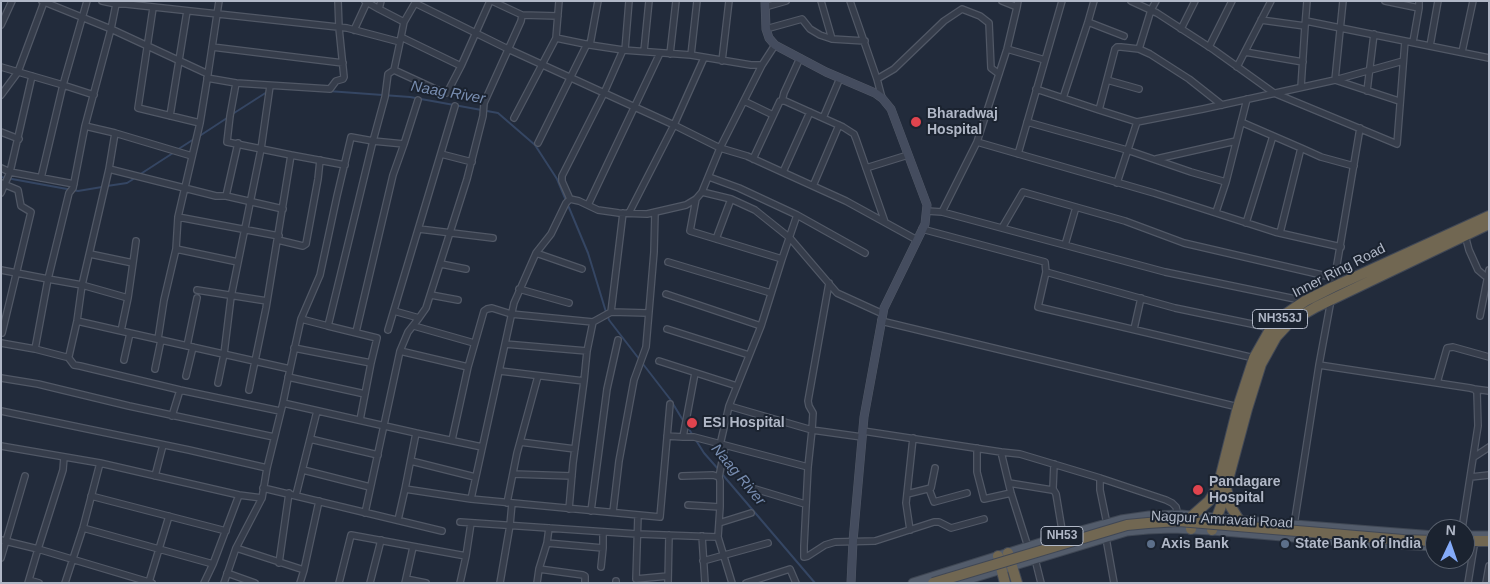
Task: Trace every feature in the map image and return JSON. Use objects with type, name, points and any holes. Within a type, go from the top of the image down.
[{"type":"highway","name":"Inner Ring Road","points":[[1192,516],[1209,501],[1218,487],[1238,407],[1254,358],[1271,328],[1282,316],[1334,282],[1489,216]]},
{"type":"highway","name":"NH353J","points":[[1331,299],[1489,224]]},
{"type":"highway","name":"Inner Ring Road","points":[[1212,530],[1261,364],[1276,337],[1290,322],[1331,299]]},
{"type":"highway","points":[[1226,487],[1231,507],[1239,520]]},
{"type":"highway","points":[[1191,529],[1192,516]]},
{"type":"highway","points":[[933,583],[1127,525],[1148,523],[1179,521],[1425,541]]},
{"type":"highway","points":[[1475,543],[1489,541]]},
{"type":"highway","points":[[1003,555],[1013,566],[1017,583]]},
{"type":"highway","points":[[1003,555],[1001,569],[1005,583]]},
{"type":"main road","name":"Nagpur Amravati Road","points":[[913,583],[1063,536],[1107,524],[1149,516],[1178,515],[1425,535]]},
{"type":"main road","name":"Nagpur Amravati Road","points":[[955,583],[1127,531],[1148,529],[1212,530],[1352,542],[1425,546]]},
{"type":"main road","points":[[1475,536],[1489,536]]},
{"type":"main road","points":[[1475,545],[1489,546]]},
{"type":"street","points":[[1,25],[12,1]]},
{"type":"street","points":[[41,178],[63,85],[87,1]]},
{"type":"street","points":[[102,1],[354,30],[401,39],[461,66]]},
{"type":"street","points":[[155,369],[164,300],[175,251],[178,217],[200,123],[219,1]]},
{"type":"street","points":[[1,95],[18,72],[43,2],[112,30],[208,76],[236,83],[330,89],[336,81],[344,78],[338,1]]},
{"type":"street","points":[[379,9],[381,1]]},
{"type":"street","points":[[394,70],[445,94],[449,91],[491,1],[522,14],[558,16]]},
{"type":"street","points":[[514,118],[556,38],[559,1]]},
{"type":"street","points":[[538,143],[588,44],[598,1]]},
{"type":"street","points":[[471,499],[514,303],[536,253],[551,234],[569,201],[562,176],[624,50],[629,1]]},
{"type":"street","points":[[644,51],[649,1]]},
{"type":"street","points":[[670,54],[676,1]]},
{"type":"street","points":[[691,55],[697,1]]},
{"type":"street","points":[[722,61],[729,1]]},
{"type":"street","points":[[786,1],[763,3],[769,38],[775,45],[882,98],[891,109],[927,205],[925,224],[884,308],[882,317],[862,434],[851,583]]},
{"type":"street","points":[[821,1],[832,39]]},
{"type":"street","points":[[850,1],[865,41],[882,98]]},
{"type":"street","points":[[942,212],[977,142],[1007,49],[1018,4],[1002,1]]},
{"type":"street","points":[[1018,154],[1062,1]]},
{"type":"street","points":[[1063,98],[1094,1]]},
{"type":"street","points":[[1131,1],[1157,13],[1274,93],[1397,144],[1405,41]]},
{"type":"street","points":[[1139,49],[1151,10],[1156,1]]},
{"type":"street","points":[[1181,29],[1195,1]]},
{"type":"street","points":[[1209,47],[1232,1]]},
{"type":"street","points":[[1237,67],[1271,1]]},
{"type":"street","points":[[1301,87],[1307,1]]},
{"type":"street","points":[[1335,80],[1343,1]]},
{"type":"street","points":[[1385,1],[1419,4],[1414,42]]},
{"type":"street","points":[[1430,46],[1438,1]]},
{"type":"street","points":[[1462,52],[1473,1]]},
{"type":"street","points":[[354,30],[366,2],[404,22]]},
{"type":"street","points":[[328,326],[385,97],[388,74],[394,70],[404,22],[415,2],[508,49],[720,148],[753,159],[846,201],[917,240]]},
{"type":"street","points":[[35,349],[48,279],[69,193],[74,186],[86,126],[112,30],[116,4]]},
{"type":"street","points":[[153,8],[138,108],[200,123]]},
{"type":"street","points":[[877,79],[894,69],[924,39],[962,10],[980,16],[989,23],[991,68],[999,74]]},
{"type":"street","points":[[170,116],[187,11]]},
{"type":"street","points":[[365,513],[400,351],[408,332],[426,308],[431,296],[472,162],[484,106],[521,21],[522,14]]},
{"type":"street","points":[[766,29],[802,19],[814,32],[832,39],[865,41]]},
{"type":"street","points":[[1261,20],[1340,28],[1489,58]]},
{"type":"street","points":[[1088,22],[1124,36]]},
{"type":"street","points":[[1367,91],[1374,34]]},
{"type":"street","points":[[556,38],[624,50],[691,55],[762,66]]},
{"type":"street","points":[[569,201],[588,205],[598,210],[647,214],[686,205],[696,199],[702,192],[720,148],[762,66],[775,45]]},
{"type":"street","points":[[212,47],[343,63]]},
{"type":"street","points":[[1099,110],[1108,80],[1114,49],[1117,47],[1139,49],[1150,54],[1222,105]]},
{"type":"street","points":[[1007,49],[1044,60]]},
{"type":"street","points":[[1245,52],[1303,62]]},
{"type":"street","points":[[588,205],[660,53]]},
{"type":"street","points":[[610,313],[626,213],[674,125],[704,58]]},
{"type":"street","points":[[753,159],[779,103],[782,101],[800,58]]},
{"type":"street","points":[[1036,89],[1137,122],[1335,80],[1403,61]]},
{"type":"street","points":[[1,67],[94,95]]},
{"type":"street","points":[[1,193],[19,140],[32,76]]},
{"type":"street","points":[[823,118],[840,78]]},
{"type":"street","points":[[1108,80],[1139,89]]},
{"type":"street","points":[[1335,80],[1399,101]]},
{"type":"street","points":[[236,83],[227,142],[345,165]]},
{"type":"street","points":[[218,383],[224,354],[231,298],[261,149],[270,86]]},
{"type":"street","points":[[1216,212],[1226,182],[1247,99]]},
{"type":"street","points":[[356,332],[393,176],[418,100]]},
{"type":"street","points":[[744,101],[773,115]]},
{"type":"street","points":[[782,101],[839,125],[854,134],[884,222]]},
{"type":"street","points":[[388,330],[455,106]]},
{"type":"street","points":[[783,172],[810,112]]},
{"type":"street","points":[[1027,122],[1127,150],[1226,182]]},
{"type":"street","points":[[1117,183],[1137,122]]},
{"type":"street","points":[[1241,122],[1321,157],[1354,166]]},
{"type":"street","points":[[813,186],[839,125]]},
{"type":"street","points":[[86,126],[192,156]]},
{"type":"street","points":[[1294,525],[1319,365],[1341,247],[1360,128]]},
{"type":"street","points":[[1,132],[19,140]]},
{"type":"street","points":[[68,357],[77,321],[82,285],[100,201],[109,169],[115,133]]},
{"type":"street","points":[[1246,223],[1273,136]]},
{"type":"street","points":[[224,583],[236,548],[262,498],[266,468],[283,403],[301,319],[320,275],[352,137],[404,144]]},
{"type":"street","points":[[977,142],[1216,212],[1280,233],[1341,247]]},
{"type":"street","points":[[1154,159],[1236,142]]},
{"type":"street","points":[[226,196],[238,143]]},
{"type":"street","points":[[1280,233],[1301,148]]},
{"type":"street","points":[[442,154],[472,162]]},
{"type":"street","points":[[249,390],[267,303],[291,155]]},
{"type":"street","points":[[866,168],[908,155]]},
{"type":"street","points":[[178,217],[245,230],[303,246],[306,244],[320,160]]},
{"type":"street","points":[[1,168],[6,179],[18,190],[21,206],[31,212],[2,333]]},
{"type":"street","points":[[109,169],[216,196],[226,196],[283,209]]},
{"type":"street","points":[[709,177],[740,188],[797,215],[865,254]]},
{"type":"street","points":[[6,179],[41,178],[74,186]]},
{"type":"street","points":[[702,192],[731,199],[755,210],[790,238],[837,293],[882,317],[1238,407]]},
{"type":"street","points":[[1002,228],[1023,192],[1125,221],[1184,243],[1334,282]]},
{"type":"street","points":[[696,199],[690,231],[782,258]]},
{"type":"street","points":[[716,238],[731,199]]},
{"type":"street","points":[[1065,245],[1076,207]]},
{"type":"street","points":[[613,512],[634,380],[646,347],[654,252],[655,212]]},
{"type":"street","points":[[927,212],[942,212],[1165,272],[1305,302]]},
{"type":"street","points":[[732,583],[718,537],[720,475],[729,406],[761,326],[797,215]]},
{"type":"street","points":[[419,229],[493,238]]},
{"type":"street","points":[[922,229],[1045,262],[1046,272],[1038,307],[1254,358]]},
{"type":"street","points":[[1465,235],[1478,270],[1485,276],[1488,275],[1480,316]]},
{"type":"street","points":[[121,331],[128,298],[136,240]]},
{"type":"street","points":[[175,251],[238,262]]},
{"type":"street","points":[[536,253],[582,268]]},
{"type":"street","points":[[90,254],[133,264]]},
{"type":"street","points":[[668,262],[771,294]]},
{"type":"street","points":[[441,264],[466,269]]},
{"type":"street","points":[[1,270],[82,285],[128,298]]},
{"type":"street","points":[[1046,272],[1176,308],[1271,328]]},
{"type":"street","points":[[829,283],[808,400],[808,406],[813,413],[805,504],[804,557],[829,543],[875,541],[938,522],[951,528],[984,519]]},
{"type":"street","points":[[519,289],[569,303]]},
{"type":"street","points":[[197,290],[231,298],[267,303]]},
{"type":"street","points":[[666,294],[761,326]]},
{"type":"street","points":[[431,296],[458,300]]},
{"type":"street","points":[[186,376],[197,298]]},
{"type":"street","points":[[1134,329],[1141,298]]},
{"type":"street","points":[[452,440],[468,367],[484,311],[492,308],[511,314],[595,320],[610,313],[648,313]]},
{"type":"street","points":[[394,311],[417,322],[474,343]]},
{"type":"street","points":[[301,319],[378,339],[371,363],[360,420]]},
{"type":"street","points":[[568,509],[587,350],[595,320]]},
{"type":"street","points":[[77,321],[290,369]]},
{"type":"street","points":[[667,329],[749,355]]},
{"type":"street","points":[[124,360],[130,333]]},
{"type":"street","points":[[591,510],[607,389],[618,340]]},
{"type":"street","points":[[1,343],[68,357],[74,364],[80,366],[280,411]]},
{"type":"street","points":[[505,344],[587,350]]},
{"type":"street","points":[[1437,383],[1447,348],[1453,347],[1489,357]]},
{"type":"street","points":[[294,348],[371,363]]},
{"type":"street","points":[[400,351],[468,367]]},
{"type":"street","points":[[659,361],[737,386]]},
{"type":"street","points":[[1319,365],[1489,391]]},
{"type":"street","points":[[500,371],[584,381]]},
{"type":"street","points":[[683,437],[695,373]]},
{"type":"street","points":[[500,583],[510,525],[513,474],[538,376]]},
{"type":"street","points":[[288,377],[365,394]]},
{"type":"street","points":[[1,378],[38,384],[172,416],[274,437]]},
{"type":"street","points":[[1464,519],[1478,426],[1478,397],[1474,389]]},
{"type":"street","points":[[172,416],[180,390]]},
{"type":"street","points":[[283,403],[482,447]]},
{"type":"street","points":[[405,489],[471,499],[660,516],[670,404]]},
{"type":"street","points":[[729,406],[812,430],[913,438],[1020,454],[1166,500],[1176,507],[1178,515]]},
{"type":"street","points":[[1,411],[163,444],[266,468]]},
{"type":"street","points":[[296,495],[317,411]]},
{"type":"street","points":[[398,520],[416,433]]},
{"type":"street","points":[[667,436],[694,438],[808,467]]},
{"type":"street","points":[[910,530],[906,512],[913,438]]},
{"type":"street","points":[[310,439],[378,455]]},
{"type":"street","points":[[520,442],[575,449]]},
{"type":"street","points":[[155,476],[163,444]]},
{"type":"street","points":[[1,446],[100,463],[239,495],[262,498]]},
{"type":"street","points":[[1474,457],[1489,447]]},
{"type":"street","points":[[977,448],[977,472],[984,499],[1011,493]]},
{"type":"street","points":[[1001,452],[1011,493],[1028,547]]},
{"type":"street","points":[[39,583],[28,581],[63,470],[64,457]]},
{"type":"street","points":[[411,460],[475,477]]},
{"type":"street","points":[[65,583],[83,528],[100,463]]},
{"type":"street","points":[[1054,464],[1053,489],[1056,494],[1063,536]]},
{"type":"street","points":[[907,494],[929,489],[932,486],[935,468]]},
{"type":"street","points":[[302,470],[370,486]]},
{"type":"street","points":[[513,474],[572,476]]},
{"type":"street","points":[[682,476],[720,475]]},
{"type":"street","points":[[1471,477],[1489,475]]},
{"type":"street","points":[[1,558],[4,541],[25,476]]},
{"type":"street","points":[[1100,478],[1100,490],[1107,524]]},
{"type":"street","points":[[1009,483],[1049,490],[1053,489]]},
{"type":"street","points":[[745,486],[805,504]]},
{"type":"street","points":[[263,488],[442,531]]},
{"type":"street","points":[[929,489],[934,502],[967,493]]},
{"type":"street","points":[[279,563],[289,493]]},
{"type":"street","points":[[204,583],[239,495]]},
{"type":"street","points":[[91,496],[226,531]]},
{"type":"street","points":[[300,583],[319,501]]},
{"type":"street","points":[[688,505],[720,507]]},
{"type":"street","points":[[719,523],[751,513]]},
{"type":"street","points":[[638,515],[636,579],[668,579],[669,535]]},
{"type":"street","points":[[4,541],[73,559],[147,582],[169,516]]},
{"type":"street","points":[[460,522],[637,534],[718,537]]},
{"type":"street","points":[[460,583],[471,523]]},
{"type":"street","points":[[83,528],[213,564]]},
{"type":"street","points":[[537,583],[549,528]]},
{"type":"street","points":[[601,567],[603,532]]},
{"type":"street","points":[[339,583],[351,535],[466,556]]},
{"type":"street","points":[[702,536],[705,583]]},
{"type":"street","points":[[1106,538],[1114,583]]},
{"type":"street","points":[[370,583],[381,540]]},
{"type":"street","points":[[547,543],[603,548]]},
{"type":"street","points":[[703,561],[768,543]]},
{"type":"street","points":[[413,547],[405,581],[426,583]]},
{"type":"street","points":[[236,548],[304,570]]},
{"type":"street","points":[[1034,560],[1041,583]]},
{"type":"street","points":[[1486,583],[1489,566]]},
{"type":"street","points":[[539,569],[583,574],[585,576],[585,583]]},
{"type":"street","points":[[746,583],[789,569],[791,569],[796,583]]},
{"type":"street","points":[[1468,569],[1468,583]]},
{"type":"street","points":[[227,573],[255,583]]},
{"type":"waterway","name":"Naag River","points":[[328,91],[410,97],[498,113],[535,145],[557,179],[588,253],[606,312]]},
{"type":"waterway","name":"Naag River","points":[[231,115],[267,92]]},
{"type":"waterway","name":"Naag River","points":[[198,137],[227,118]]},
{"type":"waterway","name":"Naag River","points":[[177,150],[194,139]]},
{"type":"waterway","name":"Naag River","points":[[139,175],[173,153]]},
{"type":"waterway","name":"Naag River","points":[[1,177],[78,191],[102,187]]},
{"type":"waterway","name":"Naag River","points":[[107,186],[127,183],[135,178]]},
{"type":"waterway","name":"Naag River","points":[[608,317],[670,399],[684,422]]},
{"type":"waterway","name":"Naag River","points":[[687,426],[704,453],[719,470]]},
{"type":"waterway","name":"Naag River","points":[[722,474],[815,583]]},
{"type":"place","name":"Bharadwaj Hospital","points":[[916,122]]},
{"type":"place","name":"ESI Hospital","points":[[692,423]]},
{"type":"place","name":"Pandagare Hospital","points":[[1198,490]]},
{"type":"place","name":"Axis Bank","points":[[1151,544]]},
{"type":"place","name":"State Bank of India","points":[[1285,544]]}]
